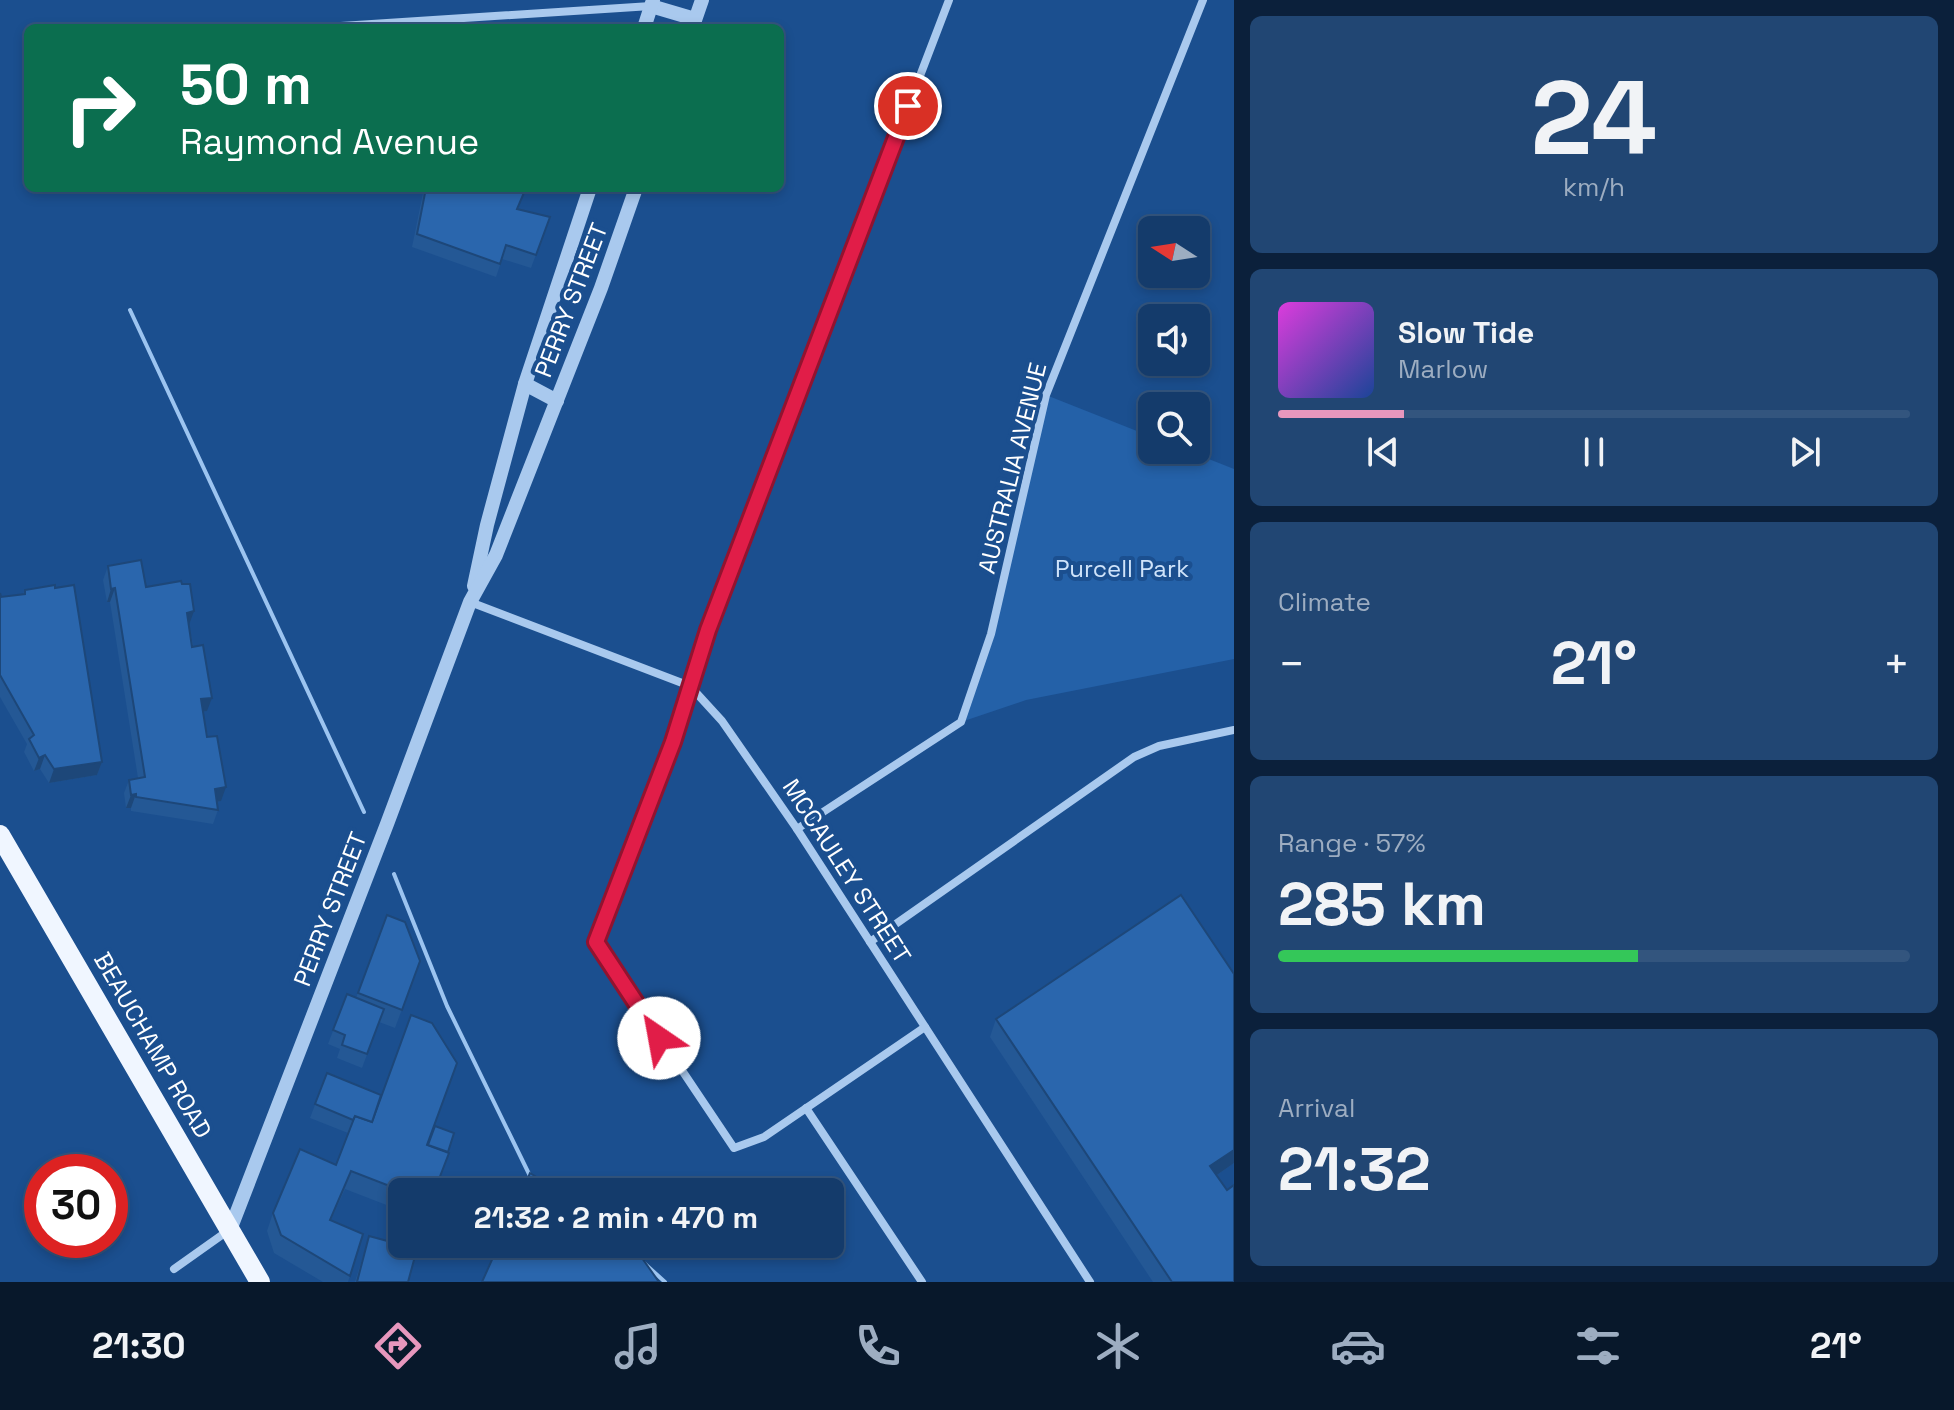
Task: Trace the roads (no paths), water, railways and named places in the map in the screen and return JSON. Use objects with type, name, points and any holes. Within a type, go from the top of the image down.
[{"type":"main road","name":"BEAUCHAMP ROAD","points":[[0,835],[260,1282]]},
{"type":"street","points":[[365,24],[652,3],[694,23],[702,0]]},
{"type":"street","points":[[925,1027],[764,1137],[734,1148],[596,942],[673,742],[708,630],[949,0]]},
{"type":"street","name":"AUSTRALIA AVENUE","points":[[797,829],[961,722],[991,634],[1046,395],[1203,0]]},
{"type":"street","points":[[645,24],[652,3]]},
{"type":"street","name":"PERRY STREET","points":[[230,1230],[470,602],[525,384],[589,192]]},
{"type":"street","name":"PERRY STREET","points":[[470,602],[496,555],[601,288],[635,192]]},
{"type":"street","points":[[525,384],[557,401]]},
{"type":"street","name":"MCCAULEY STREET","points":[[470,602],[690,686],[722,721],[797,829],[1090,1282]]},
{"type":"street","points":[[870,942],[1134,757],[1159,746],[1234,730]]},
{"type":"street","points":[[806,1108],[922,1282]]},
{"type":"street","points":[[174,1269],[230,1230]]},
{"type":"waterway","points":[[130,310],[364,812]]},
{"type":"waterway","points":[[394,874],[447,1006],[531,1178]]},
{"type":"waterway","points":[[644,1263],[665,1282]]},
{"type":"park label","name":"Purcell Park","points":[[1122,568]]}]
